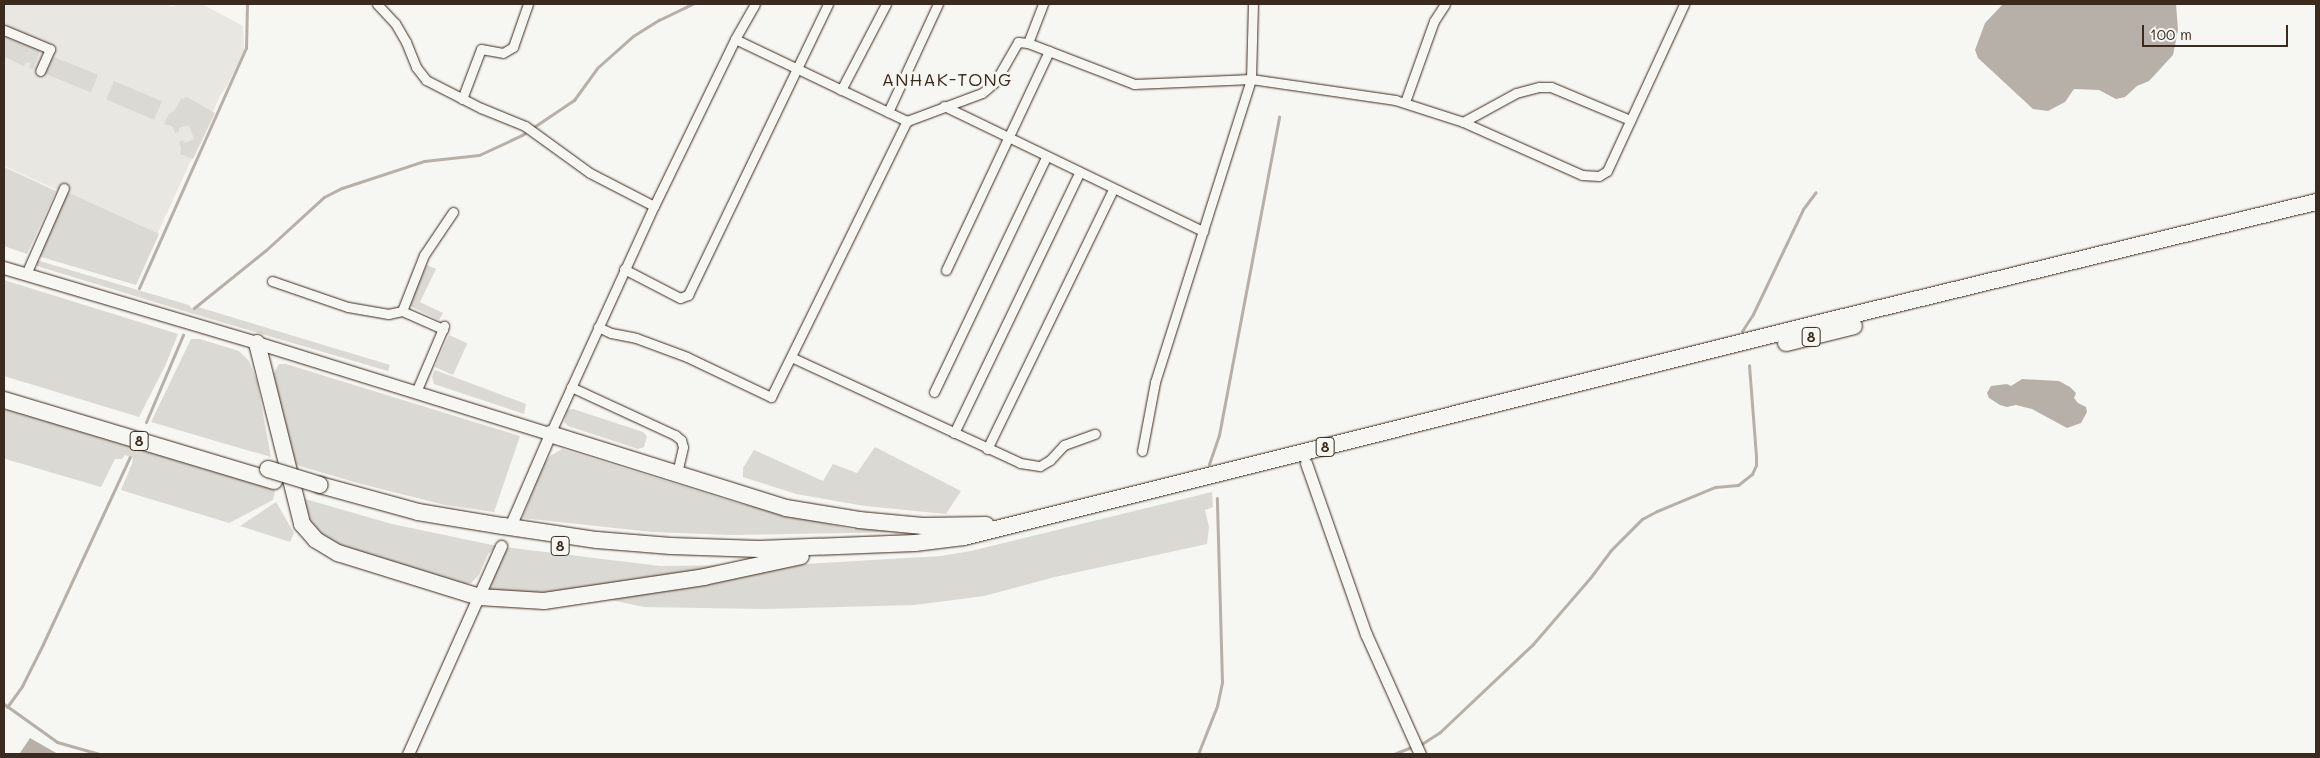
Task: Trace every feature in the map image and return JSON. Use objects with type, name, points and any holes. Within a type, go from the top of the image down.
[{"type":"highway","name":"8","points":[[323,491],[418,512],[484,523],[596,540],[671,546],[759,549],[916,543],[964,537],[1023,524],[1822,322],[2316,202]]},
{"type":"highway","name":"8","points":[[4,389],[418,522],[597,551],[675,556],[915,554],[1026,533],[2316,212]]},
{"type":"highway","points":[[257,342],[295,505],[302,524],[316,540],[338,553],[479,597],[544,601],[704,577],[801,556]]},
{"type":"highway","name":"8","points":[[4,400],[271,475]]},
{"type":"highway","points":[[550,434],[786,508],[860,520],[923,526],[1023,524]]},
{"type":"main road","points":[[4,268],[257,342],[550,434]]},
{"type":"street","points":[[377,4],[395,23],[406,42],[416,67],[426,80],[462,99],[528,129],[590,173],[654,206]]},
{"type":"street","points":[[462,99],[481,50],[503,53],[513,47],[528,4]]},
{"type":"street","points":[[512,522],[624,269],[735,39],[755,4]]},
{"type":"street","points":[[624,269],[680,298],[688,294],[828,4]]},
{"type":"street","points":[[841,90],[886,4]]},
{"type":"street","points":[[888,112],[938,4]]},
{"type":"street","points":[[1028,43],[1043,4]]},
{"type":"street","points":[[1142,451],[1155,382],[1251,80],[1253,4]]},
{"type":"street","points":[[1405,102],[1434,21],[1445,4]]},
{"type":"street","points":[[598,327],[611,333],[636,338],[687,358],[771,398],[907,121],[982,93],[995,82],[1018,42],[1028,43],[1134,84],[1251,80],[1405,102],[1463,122],[1582,175],[1599,176],[1607,171],[1684,4]]},
{"type":"street","points":[[4,30],[50,49],[40,71]]},
{"type":"street","points":[[735,39],[907,121]]},
{"type":"street","points":[[946,270],[1049,51]]},
{"type":"street","points":[[1463,122],[1516,93],[1539,87],[1551,87],[1630,120]]},
{"type":"street","points":[[944,106],[1079,173],[1203,231]]},
{"type":"street","points":[[934,392],[1046,157]]},
{"type":"street","points":[[954,432],[1079,173]]},
{"type":"street","points":[[26,274],[64,188]]},
{"type":"street","points":[[987,449],[1113,189]]},
{"type":"street","points":[[402,311],[424,255],[452,212]]},
{"type":"street","points":[[272,281],[348,307],[388,314],[402,311],[444,327],[416,392]]},
{"type":"street","points":[[791,357],[1020,463],[1040,466],[1050,460],[1064,445],[1095,434]]},
{"type":"street","points":[[571,387],[675,435],[681,440],[684,447],[677,474]]},
{"type":"street","points":[[1306,463],[1366,634],[1420,754]]},
{"type":"street","points":[[408,754],[501,546]]},
{"type":"shaded area","points":[[4,4],[166,4],[173,7],[176,4],[202,4],[243,26],[244,51],[220,96],[157,235],[4,166]]},
{"type":"shaded area","points":[[2003,4],[2176,4],[2178,30],[2173,55],[2149,81],[2137,86],[2125,97],[2116,99],[2099,90],[2074,89],[2065,102],[2048,111],[2033,109],[1978,58],[1975,50],[1985,23]]},
{"type":"shaded area","points":[[4,36],[40,51],[33,69],[29,68],[31,63],[26,62],[24,66],[4,57]]},
{"type":"shaded area","points":[[49,55],[98,75],[91,92],[42,73]]},
{"type":"shaded area","points":[[114,81],[162,101],[154,120],[106,99]]},
{"type":"shaded area","points":[[187,97],[215,113],[193,159],[180,154],[179,142],[183,140],[185,143],[194,139],[189,125],[179,128],[179,131],[175,133],[172,126],[164,124],[181,99]]},
{"type":"shaded area","points":[[4,167],[56,191],[27,254],[4,246]]},
{"type":"shaded area","points":[[67,192],[159,234],[136,285],[38,256]]},
{"type":"shaded area","points":[[36,260],[189,305],[191,308],[198,307],[390,365],[388,371],[187,312],[37,266]]},
{"type":"shaded area","points":[[427,265],[436,269],[420,302],[443,313],[439,320],[408,305]]},
{"type":"shaded area","points":[[4,280],[178,334],[166,364],[139,417],[4,376]]},
{"type":"shaded area","points":[[449,335],[467,343],[453,375],[435,367]]},
{"type":"shaded area","points":[[191,339],[200,339],[239,351],[249,361],[257,381],[271,457],[151,422]]},
{"type":"shaded area","points":[[279,364],[286,364],[520,436],[494,512],[445,505],[361,484],[293,464],[272,376]]},
{"type":"shaded area","points":[[435,370],[526,404],[524,414],[434,384],[432,377]]},
{"type":"shaded area","points":[[2022,379],[2059,381],[2070,387],[2076,393],[2074,398],[2078,403],[2086,407],[2087,412],[2081,423],[2067,428],[2032,409],[2016,405],[2007,407],[1989,398],[1987,393],[1991,386],[2007,384],[2011,386]]},
{"type":"shaded area","points":[[4,409],[275,490],[273,500],[229,523],[121,490],[133,458],[125,455],[122,459],[115,459],[101,487],[9,460],[4,458]]},
{"type":"shaded area","points":[[573,409],[643,432],[647,436],[644,447],[638,449],[568,426],[564,422],[567,410]]},
{"type":"shaded area","points":[[875,447],[961,491],[946,514],[865,506],[796,494],[743,477],[743,468],[754,450],[823,481],[833,464],[857,473]]},
{"type":"shaded area","points":[[562,449],[737,503],[855,530],[855,527],[909,532],[731,535],[652,532],[522,518],[544,464],[550,456]]},
{"type":"shaded area","points":[[1212,492],[1213,507],[1205,510],[1209,527],[1207,544],[1055,577],[984,596],[915,605],[766,609],[644,607],[597,597],[805,564],[941,556],[971,551]]},
{"type":"shaded area","points":[[305,499],[392,524],[497,546],[488,554],[479,575],[471,583],[466,584],[331,543],[317,532],[307,519],[302,508]]},
{"type":"shaded area","points":[[276,502],[294,533],[290,542],[240,526]]},
{"type":"shaded area","points":[[504,547],[660,566],[745,565],[547,594],[489,590]]},
{"type":"shaded area","points":[[30,738],[58,754],[20,753]]},
{"type":"waterway","points":[[139,288],[246,48],[247,4]]},
{"type":"waterway","points":[[194,308],[266,250],[324,197],[342,188],[424,161],[479,155],[522,135],[574,100],[597,68],[633,36],[659,20],[692,4]]},
{"type":"waterway","points":[[1209,464],[1219,435],[1279,117]]},
{"type":"waterway","points":[[1742,331],[1753,314],[1803,209],[1816,192]]},
{"type":"waterway","points":[[146,422],[183,335]]},
{"type":"waterway","points":[[1420,745],[1440,732],[1533,644],[1590,578],[1610,551],[1642,519],[1715,487],[1738,485],[1752,474],[1756,465],[1756,456],[1749,365]]},
{"type":"waterway","points":[[7,707],[22,686],[43,644],[130,457]]},
{"type":"waterway","points":[[1198,754],[1217,706],[1222,682],[1217,498]]},
{"type":"waterway","points":[[4,704],[57,742],[99,754]]},
{"type":"waterway","points":[[1394,754],[1414,746]]},
{"type":"district","name":"ANHAK-TONG","points":[[947,79]]}]
